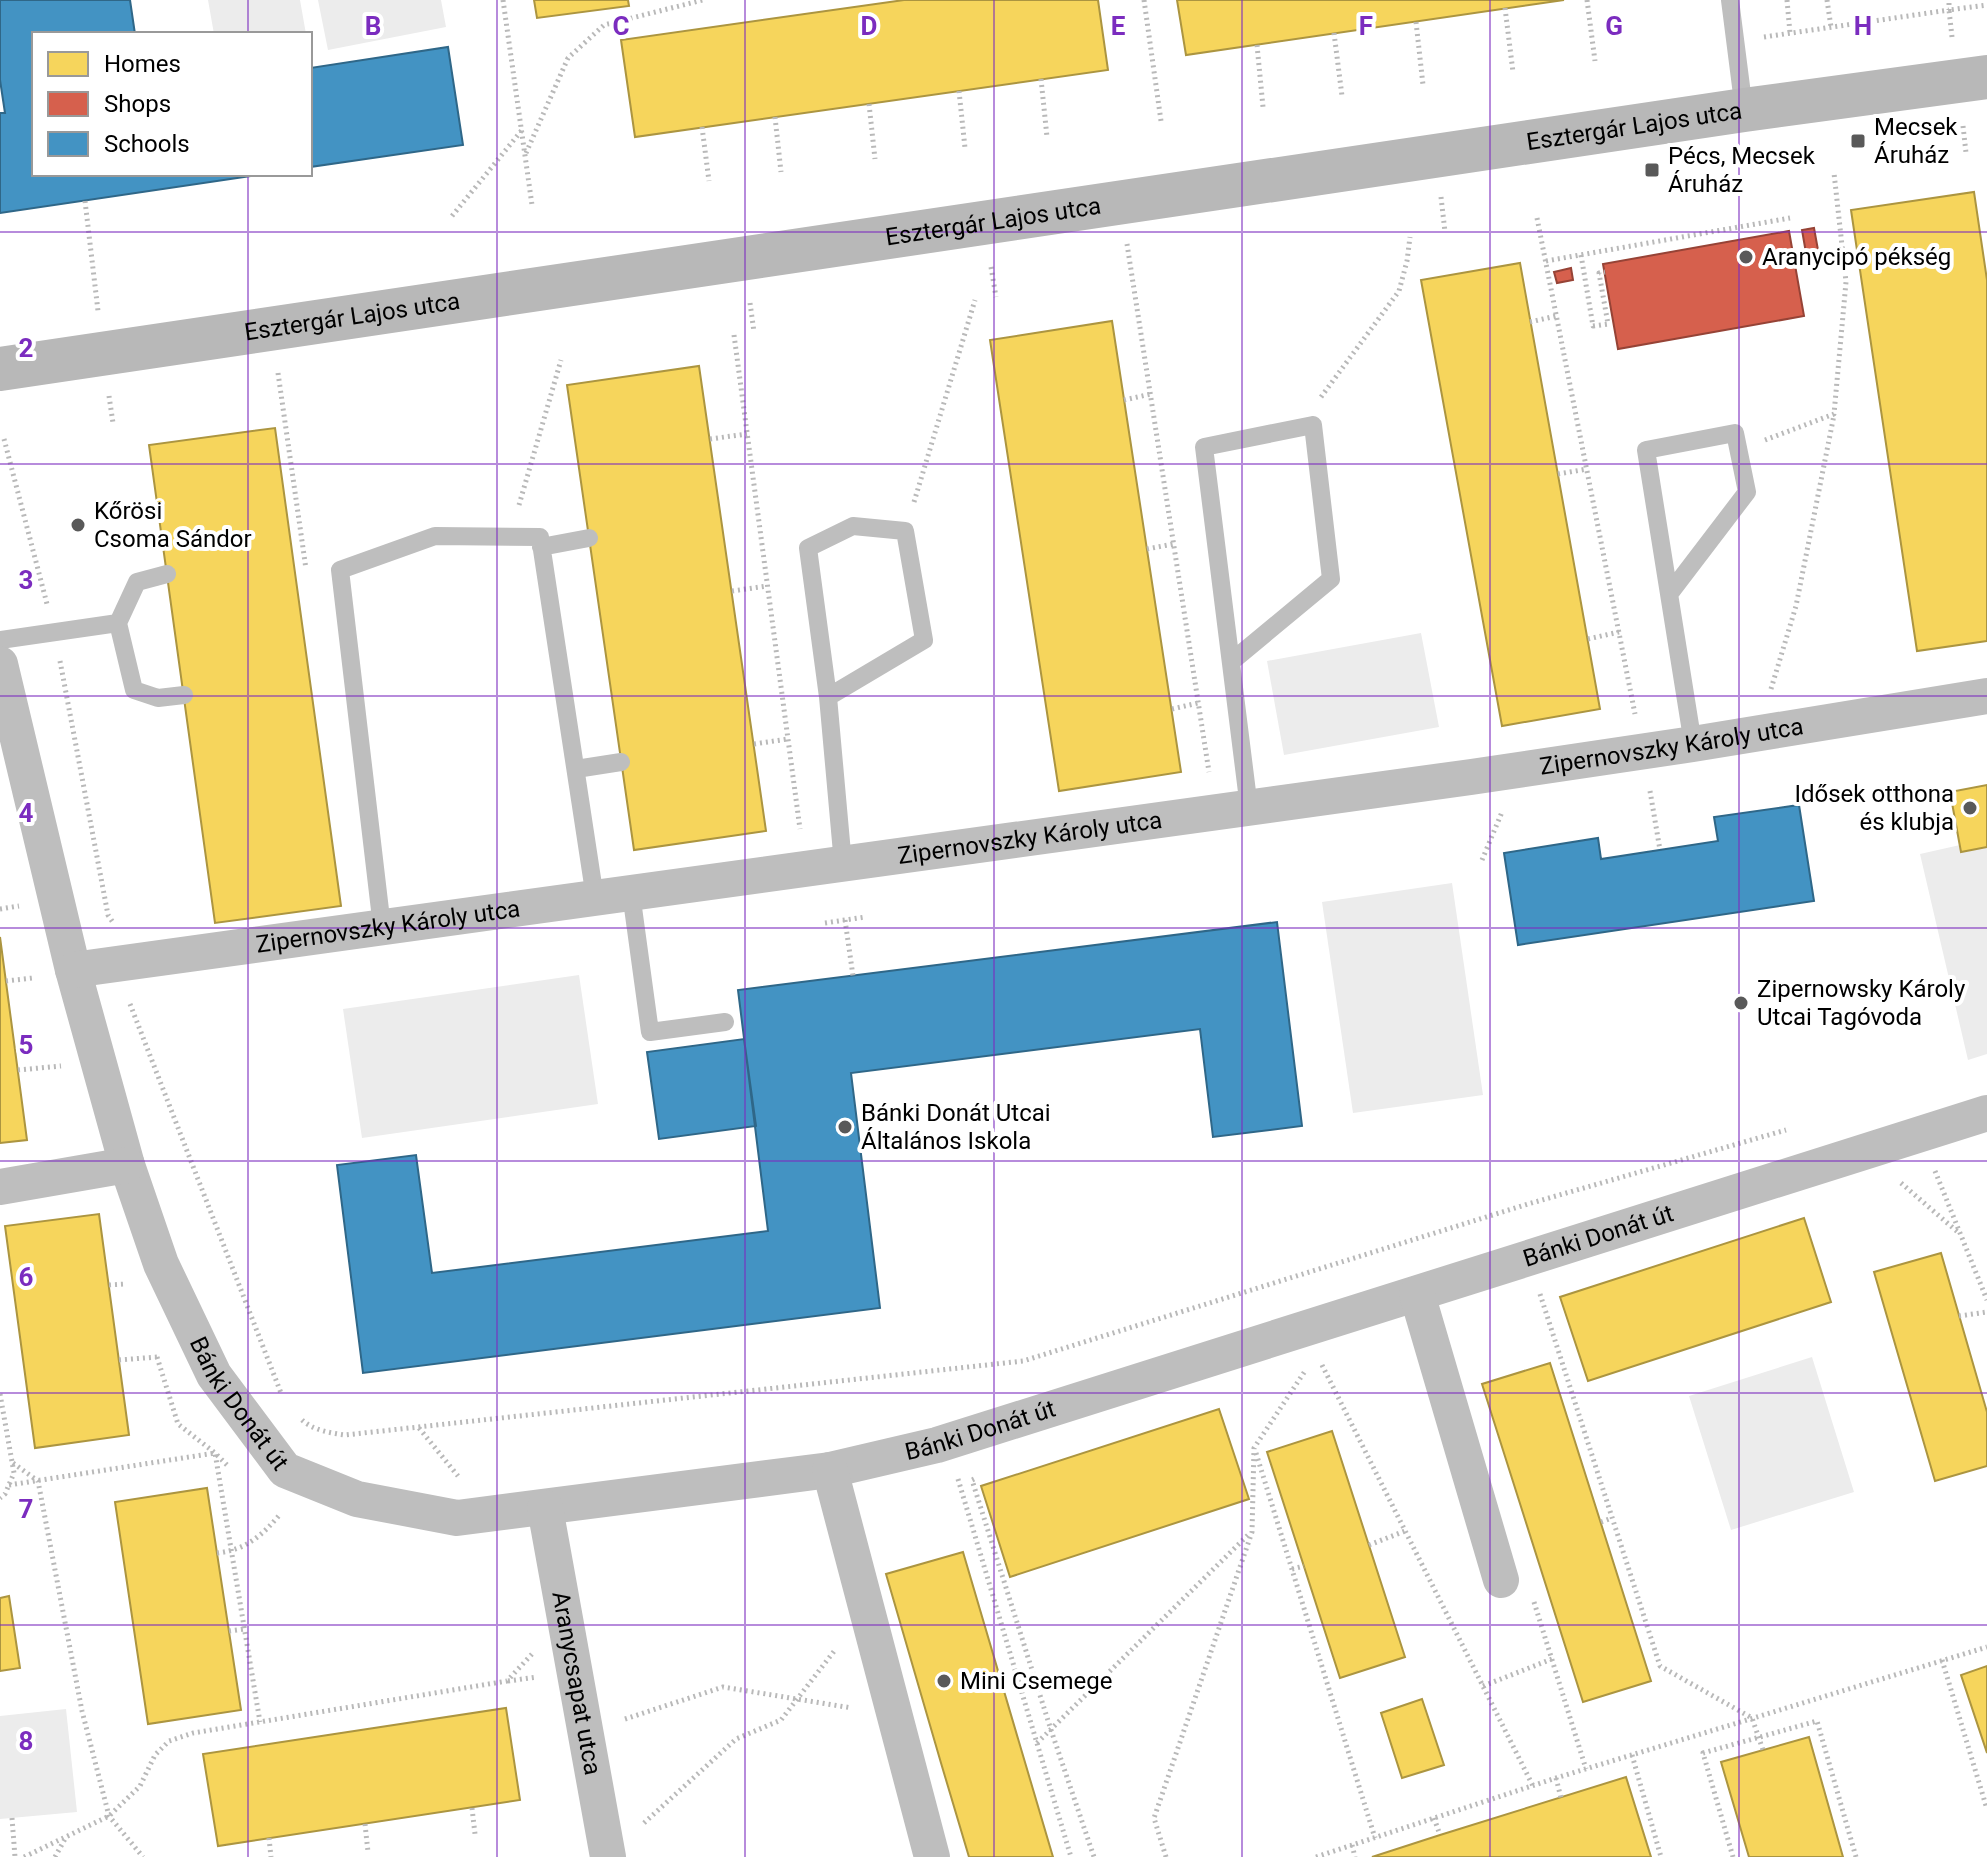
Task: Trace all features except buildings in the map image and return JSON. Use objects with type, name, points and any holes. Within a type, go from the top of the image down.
[{"type":"street","name":"Esztergár Lajos utca","points":[[0,369],[1744,110],[1987,77]]},
{"type":"street","name":"Bánki Donát út","points":[[0,664],[73,970],[127,1165],[161,1264],[214,1375],[285,1470],[357,1499],[457,1518],[830,1470],[937,1445],[1312,1341],[1417,1294],[1987,1113]]},
{"type":"street","name":"Zipernovszky Károly utca","points":[[73,970],[1249,808],[1693,744],[1987,696]]},
{"type":"street","points":[[0,1187],[127,1165]]},
{"type":"street","points":[[1417,1294],[1501,1580]]},
{"type":"street","points":[[830,1470],[932,1857]]},
{"type":"street","name":"Aranycsapat utca","points":[[545,1508],[608,1857]]},
{"type":"lane","points":[[1730,0],[1744,110]]},
{"type":"lane","points":[[1231,662],[1331,579],[1313,425],[1204,447],[1249,808]]},
{"type":"lane","points":[[1670,593],[1747,492],[1735,433],[1646,450],[1693,744]]},
{"type":"lane","points":[[828,697],[924,640],[905,531],[853,526],[808,548],[828,697],[843,864]]},
{"type":"lane","points":[[382,927],[340,570],[435,536],[540,537],[595,898]]},
{"type":"lane","points":[[541,547],[589,538]]},
{"type":"lane","points":[[167,574],[137,582],[118,623],[134,690],[158,698],[184,695]]},
{"type":"lane","points":[[0,640],[118,623]]},
{"type":"lane","points":[[576,769],[621,762]]},
{"type":"lane","points":[[631,893],[650,1032],[725,1022]]},
{"type":"path","points":[[503,0],[532,205]]},
{"type":"path","points":[[526,153],[568,58],[604,25],[703,0]]},
{"type":"path","points":[[1144,0],[1161,121]]},
{"type":"path","points":[[1587,0],[1595,61]]},
{"type":"path","points":[[1787,0],[1790,33]]},
{"type":"path","points":[[1827,0],[1831,27]]},
{"type":"path","points":[[1735,41],[1949,10],[1949,0]]},
{"type":"path","points":[[1505,8],[1513,72]]},
{"type":"path","points":[[1416,22],[1423,85]]},
{"type":"path","points":[[1334,33],[1342,96]]},
{"type":"path","points":[[1257,45],[1263,107]]},
{"type":"path","points":[[1041,79],[1047,137]]},
{"type":"path","points":[[959,91],[965,148]]},
{"type":"path","points":[[869,104],[875,159]]},
{"type":"path","points":[[775,117],[781,172]]},
{"type":"path","points":[[702,127],[709,181]]},
{"type":"path","points":[[452,216],[522,129]]},
{"type":"path","points":[[1768,697],[1796,606],[1834,414],[1846,282],[1834,173]]},
{"type":"path","points":[[1119,203],[1210,778]]},
{"type":"path","points":[[1537,218],[1636,716]]},
{"type":"path","points":[[1546,261],[1790,218]]},
{"type":"path","points":[[1298,428],[1399,291],[1410,237]]},
{"type":"path","points":[[1581,255],[1593,326],[1608,324],[1599,273],[1605,272]]},
{"type":"path","points":[[905,531],[975,300]]},
{"type":"path","points":[[1530,322],[1556,316]]},
{"type":"path","points":[[734,335],[801,839]]},
{"type":"path","points":[[510,536],[561,360]]},
{"type":"path","points":[[1124,400],[1151,394]]},
{"type":"path","points":[[1738,451],[1834,414]]},
{"type":"path","points":[[710,439],[747,434]]},
{"type":"path","points":[[1558,474],[1587,469]]},
{"type":"path","points":[[287,514],[298,511]]},
{"type":"path","points":[[1147,549],[1173,544]]},
{"type":"path","points":[[732,591],[767,586]]},
{"type":"path","points":[[1588,639],[1619,632]]},
{"type":"path","points":[[1172,709],[1198,703]]},
{"type":"path","points":[[754,744],[788,739]]},
{"type":"path","points":[[1650,788],[1660,850]]},
{"type":"path","points":[[1482,860],[1504,809]]},
{"type":"path","points":[[825,923],[865,917]]},
{"type":"path","points":[[845,920],[853,976]]},
{"type":"path","points":[[133,995],[129,1006],[287,1403]]},
{"type":"path","points":[[18,1070],[62,1066]]},
{"type":"path","points":[[299,1418],[306,1424],[345,1435],[1023,1361],[1528,1204],[1788,1129]]},
{"type":"path","points":[[1921,1135],[1987,1300]]},
{"type":"path","points":[[1890,1173],[1961,1235]]},
{"type":"path","points":[[1538,1286],[1660,1666],[1752,1718],[1763,1750]]},
{"type":"path","points":[[1959,1316],[1987,1312]]},
{"type":"path","points":[[1166,1857],[1154,1818],[1252,1532],[1254,1448],[1312,1341]]},
{"type":"path","points":[[1312,1341],[1533,1786]]},
{"type":"path","points":[[119,1360],[157,1357],[178,1424],[232,1470]]},
{"type":"path","points":[[0,1394],[14,1473],[5,1494],[0,1498]]},
{"type":"path","points":[[418,1427],[488,1514]]},
{"type":"path","points":[[1254,1448],[1375,1838]]},
{"type":"path","points":[[9,1485],[215,1453]]},
{"type":"path","points":[[215,1453],[260,1722]]},
{"type":"path","points":[[13,1463],[38,1481],[82,1711],[109,1816],[143,1857]]},
{"type":"path","points":[[954,1465],[1071,1857]]},
{"type":"path","points":[[985,1476],[972,1480],[1094,1857]]},
{"type":"path","points":[[217,1553],[232,1552],[263,1535],[290,1503]]},
{"type":"path","points":[[1601,1522],[1612,1518]]},
{"type":"path","points":[[1369,1545],[1405,1531]]},
{"type":"path","points":[[1037,1743],[1252,1532]]},
{"type":"path","points":[[1292,1569],[1304,1566]]},
{"type":"path","points":[[1534,1601],[1586,1769]]},
{"type":"path","points":[[641,1825],[736,1739],[781,1720],[867,1607]]},
{"type":"path","points":[[229,1631],[244,1629]]},
{"type":"path","points":[[507,1681],[538,1647]]},
{"type":"path","points":[[1316,1857],[1556,1778],[1987,1647]]},
{"type":"path","points":[[1483,1686],[1552,1659]]},
{"type":"path","points":[[1942,1660],[1987,1809]]},
{"type":"path","points":[[24,1857],[109,1816],[140,1786],[155,1755],[169,1741],[193,1733],[542,1676]]},
{"type":"path","points":[[585,1727],[608,1724],[723,1687],[895,1714]]},
{"type":"path","points":[[1733,1857],[1703,1753],[1817,1721],[1856,1857]]},
{"type":"path","points":[[1632,1755],[1661,1857]]},
{"type":"path","points":[[1556,1778],[1561,1798]]},
{"type":"path","points":[[472,1808],[475,1834]]},
{"type":"path","points":[[12,1818],[15,1857]]},
{"type":"path","points":[[1434,1818],[1440,1835]]},
{"type":"path","points":[[365,1824],[368,1852]]},
{"type":"path","points":[[55,1857],[67,1836]]},
{"type":"path","points":[[269,1838],[271,1857]]},
{"type":"path","points":[[1352,1845],[1355,1857]]},
{"type":"shaded area","points":[[208,0],[300,0],[306,32],[214,32]]},
{"type":"shaded area","points":[[318,0],[441,0],[446,27],[328,50]]},
{"type":"shaded area","points":[[1421,633],[1439,727],[1284,755],[1267,661]]},
{"type":"shaded area","points":[[1960,845],[1961,851],[1987,847],[1987,1054],[1968,1060],[1920,854]]},
{"type":"shaded area","points":[[1452,883],[1483,1095],[1353,1113],[1322,902]]},
{"type":"shaded area","points":[[579,975],[598,1104],[362,1138],[343,1009]]},
{"type":"shaded area","points":[[1812,1357],[1854,1492],[1731,1530],[1689,1396]]},
{"type":"shaded area","points":[[66,1709],[77,1812],[0,1819],[0,1716]]},
{"type":"place","name":"Mecsek Áruház","points":[[1858,141]]},
{"type":"place","name":"Pécs, Mecsek Áruház","points":[[1652,170]]},
{"type":"place","name":"Aranycipó pékség","points":[[1746,257]]},
{"type":"place","name":"Kőrösi Csoma Sándor","points":[[78,525]]},
{"type":"place","name":"Idősek otthona és klubja","points":[[1970,808]]},
{"type":"place","name":"Zipernowsky Károly Utcai Tagóvoda","points":[[1741,1003]]},
{"type":"place","name":"Bánki Donát Utcai Általános Iskola","points":[[845,1127]]},
{"type":"place","name":"Mini Csemege","points":[[944,1681]]}]
